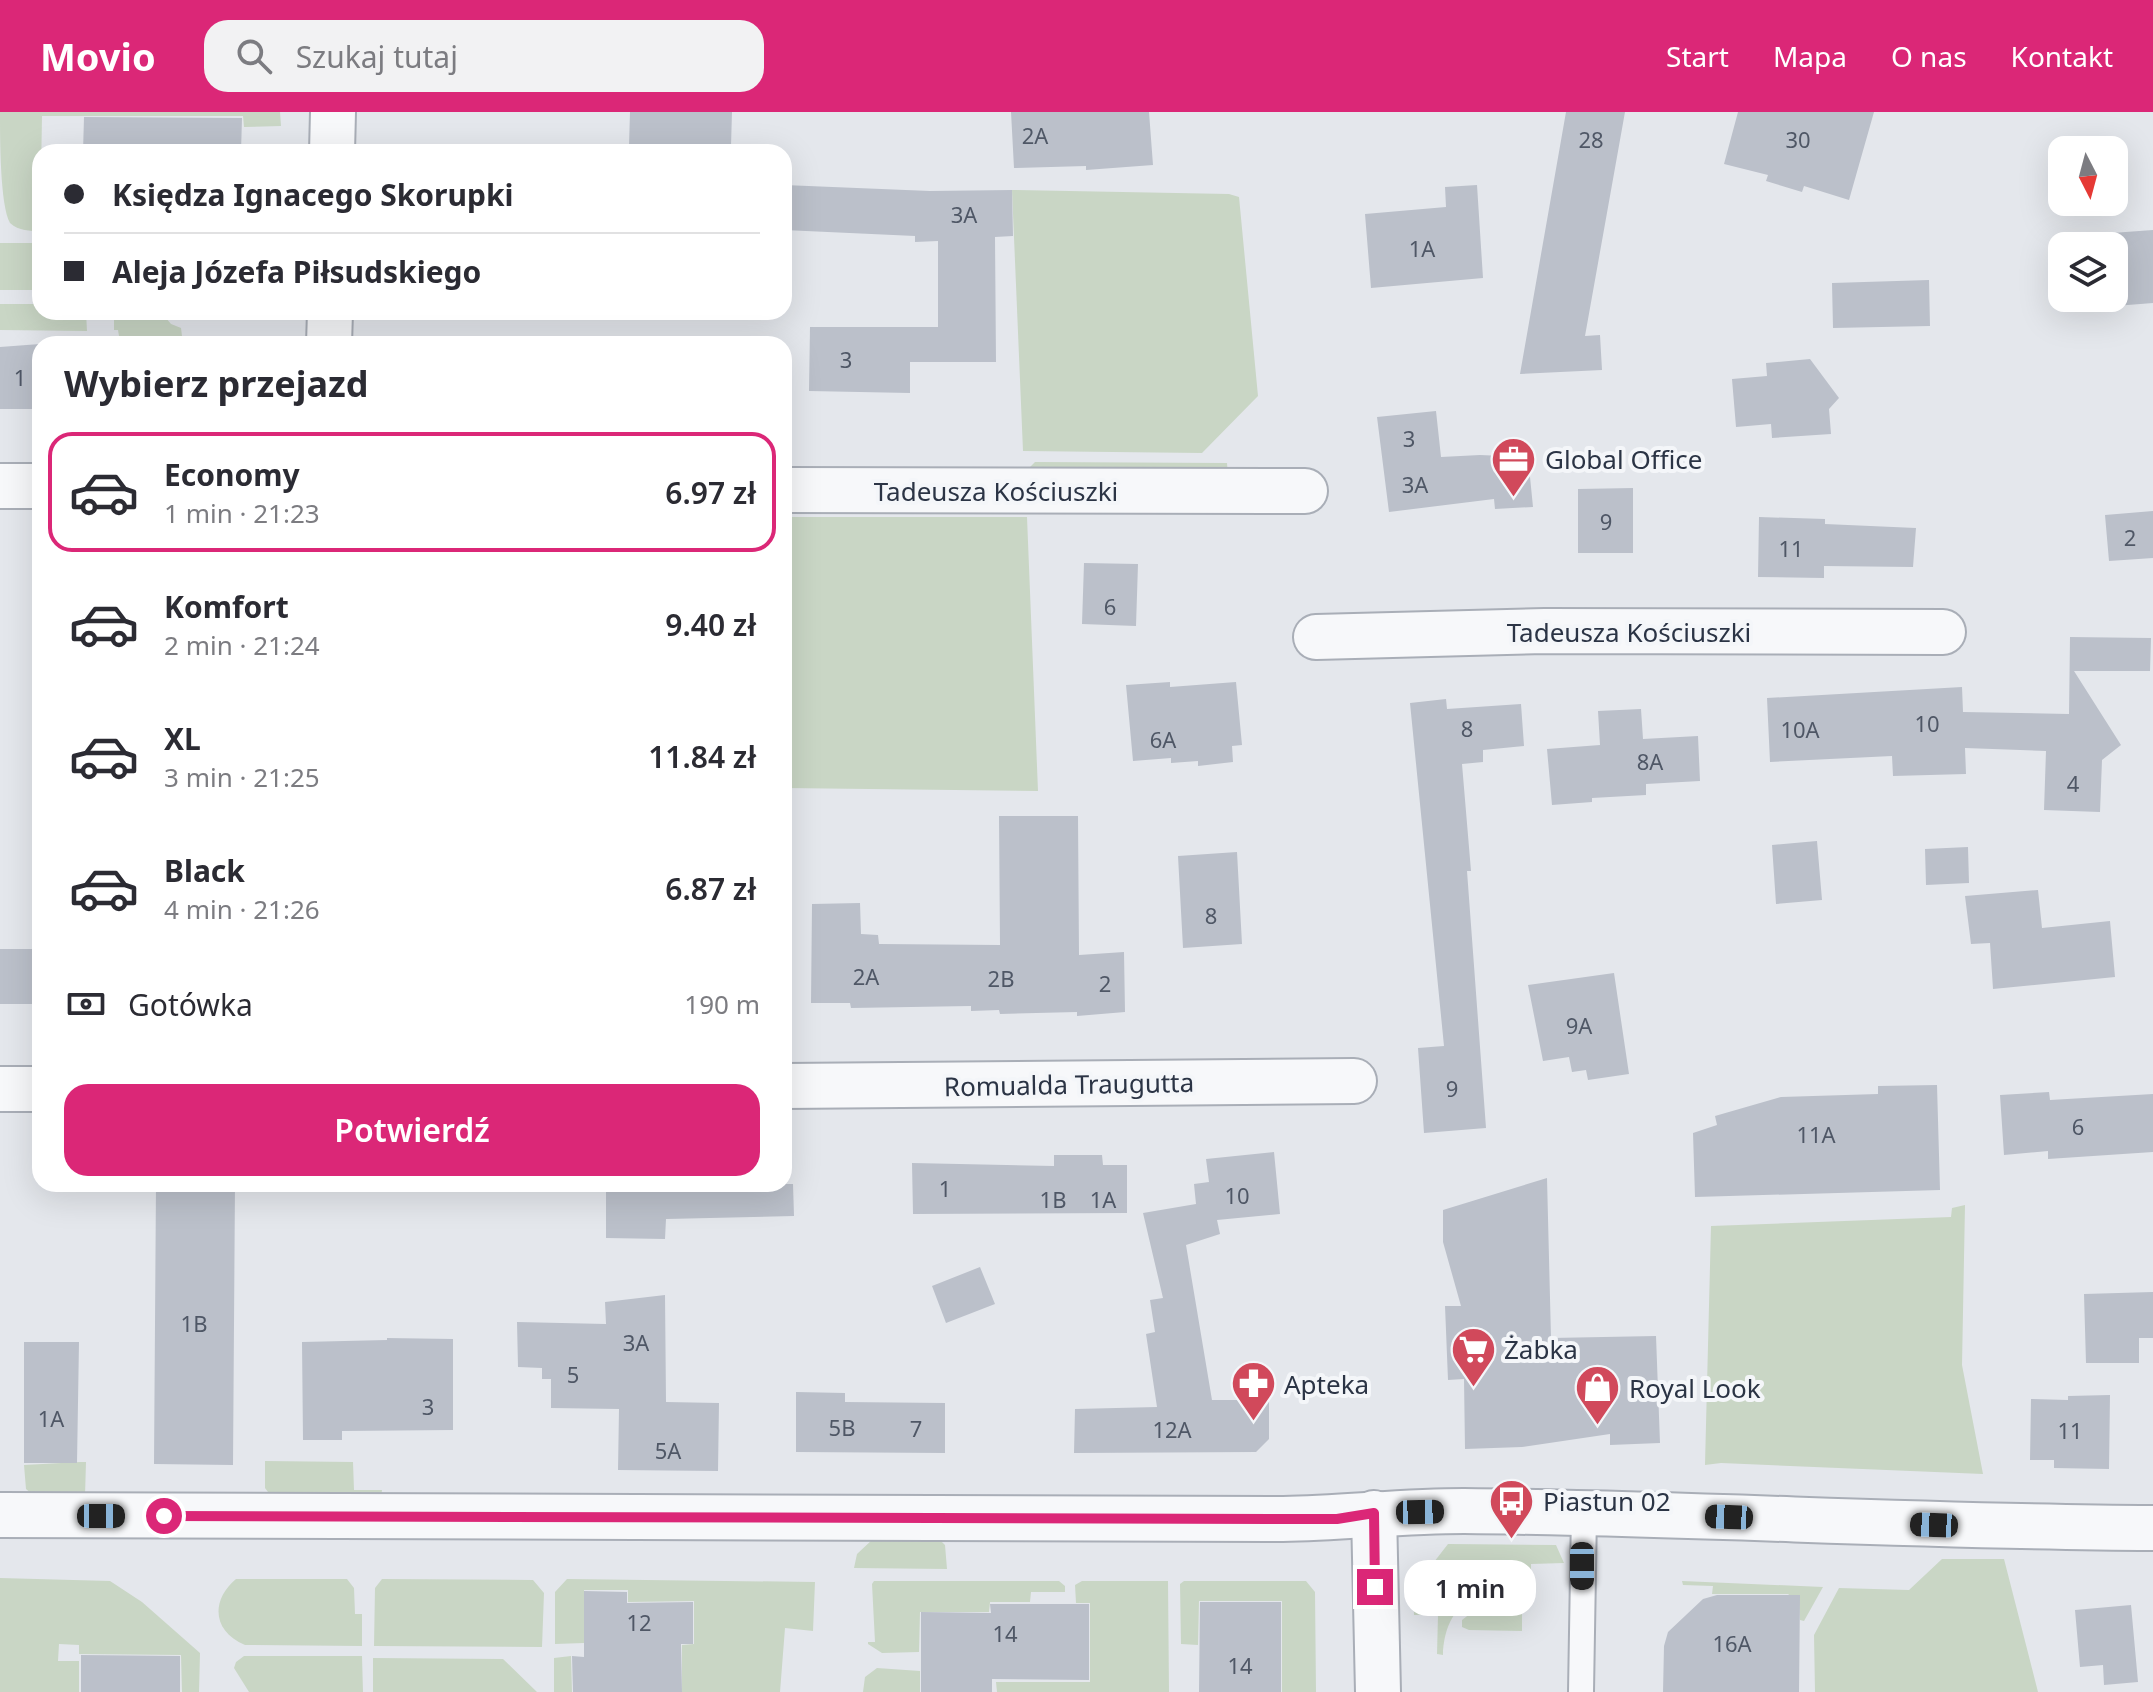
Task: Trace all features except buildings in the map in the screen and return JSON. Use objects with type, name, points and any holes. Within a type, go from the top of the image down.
[{"type":"street","points":[[332,144],[333,112]]},
{"type":"street","points":[[0,486],[32,486]]},
{"type":"street","name":"Tadeusza Kościuszki","points":[[792,490],[1305,491]]},
{"type":"street","name":"Tadeusza Kościuszki","points":[[1316,637],[1545,631],[1943,632]]},
{"type":"street","name":"Romualda Traugutta","points":[[792,1086],[1354,1081]]},
{"type":"street","points":[[0,1089],[32,1089]]},
{"type":"street","points":[[1374,1513],[1378,1692]]},
{"type":"street","points":[[0,1515],[1337,1519],[1374,1513],[1584,1513],[1992,1528],[2153,1528]]},
{"type":"lane","points":[[1581,1692],[1584,1513]]},
{"type":"green space","points":[[0,112],[280,112],[281,126],[244,127],[243,116],[42,116],[42,144],[32,144],[32,231],[10,223],[1,170]]},
{"type":"green space","points":[[1012,190],[1229,194],[1239,197],[1258,396],[1202,453],[1023,451]]},
{"type":"green space","points":[[0,243],[32,243],[32,290],[0,290]]},
{"type":"green space","points":[[0,304],[32,304],[32,320],[86,320],[87,331],[0,330]]},
{"type":"green space","points":[[114,320],[168,320],[181,328],[182,336],[119,336],[118,330],[114,330]]},
{"type":"green space","points":[[1035,462],[1227,463],[1228,476],[1023,474]]},
{"type":"green space","points":[[792,517],[1027,517],[1038,791],[792,788]]},
{"type":"green space","points":[[1965,1205],[1962,1365],[1983,1474],[1721,1463],[1705,1465],[1711,1226],[1951,1217],[1952,1208]]},
{"type":"green space","points":[[265,1461],[353,1462],[354,1490],[382,1490],[381,1497],[271,1496],[265,1488]]},
{"type":"green space","points":[[86,1462],[85,1496],[33,1495],[26,1489],[24,1465]]},
{"type":"green space","points":[[873,1539],[939,1539],[945,1545],[947,1569],[854,1568],[857,1554]]},
{"type":"green space","points":[[1448,1544],[1556,1545],[1564,1563],[1531,1564],[1531,1581],[1497,1587],[1470,1599],[1451,1621],[1445,1636],[1443,1655],[1437,1654],[1438,1615],[1414,1615],[1413,1589]]},
{"type":"green space","points":[[1942,1559],[2004,1559],[2038,1692],[1815,1692],[1814,1635],[1839,1588],[1909,1590]]},
{"type":"green space","points":[[0,1578],[110,1581],[142,1602],[200,1653],[199,1692],[182,1692],[181,1655],[79,1654],[79,1645],[59,1644],[58,1661],[79,1661],[79,1692],[0,1692]]},
{"type":"green space","points":[[236,1579],[347,1579],[354,1588],[355,1614],[362,1614],[362,1646],[245,1645],[226,1632],[219,1615],[222,1597]]},
{"type":"green space","points":[[382,1579],[533,1580],[544,1593],[542,1647],[374,1646],[375,1588]]},
{"type":"green space","points":[[567,1579],[815,1582],[813,1631],[785,1628],[780,1692],[682,1692],[682,1645],[694,1644],[694,1601],[628,1602],[628,1590],[584,1590],[584,1643],[555,1644],[555,1592]]},
{"type":"green space","points":[[874,1581],[1059,1581],[1065,1586],[1065,1592],[1031,1592],[1030,1602],[990,1602],[989,1612],[920,1612],[919,1652],[882,1653],[868,1644],[875,1642]]},
{"type":"green space","points":[[1082,1581],[1168,1581],[1169,1692],[997,1692],[996,1682],[1090,1682],[1090,1603],[1076,1603],[1075,1585]]},
{"type":"green space","points":[[1184,1581],[1306,1581],[1315,1592],[1316,1692],[1282,1692],[1282,1601],[1199,1601],[1198,1645],[1181,1644],[1180,1584]]},
{"type":"green space","points":[[1682,1581],[1823,1587],[1804,1621],[1800,1620],[1799,1603],[1788,1594],[1712,1594],[1713,1586],[1683,1585]]},
{"type":"green space","points":[[1522,1593],[1522,1631],[1469,1630],[1462,1627],[1462,1620],[1489,1599]]},
{"type":"green space","points":[[244,1656],[362,1656],[363,1692],[249,1692],[234,1668]]},
{"type":"green space","points":[[571,1656],[572,1692],[554,1692],[554,1658]]},
{"type":"green space","points":[[373,1658],[503,1659],[537,1692],[373,1692]]},
{"type":"green space","points":[[877,1668],[920,1671],[920,1692],[863,1692],[865,1677]]},
{"type":"place","name":"Global Office","points":[[1514,498]]},
{"type":"place","name":"Żabka","points":[[1473,1388]]},
{"type":"place","name":"Apteka","points":[[1253,1423]]},
{"type":"place","name":"Royal Look","points":[[1598,1427]]},
{"type":"place","name":"Piastun 02","points":[[1512,1540]]},
{"type":"route","points":[[164,1516],[1337,1519],[1374,1513],[1375,1587]]}]
